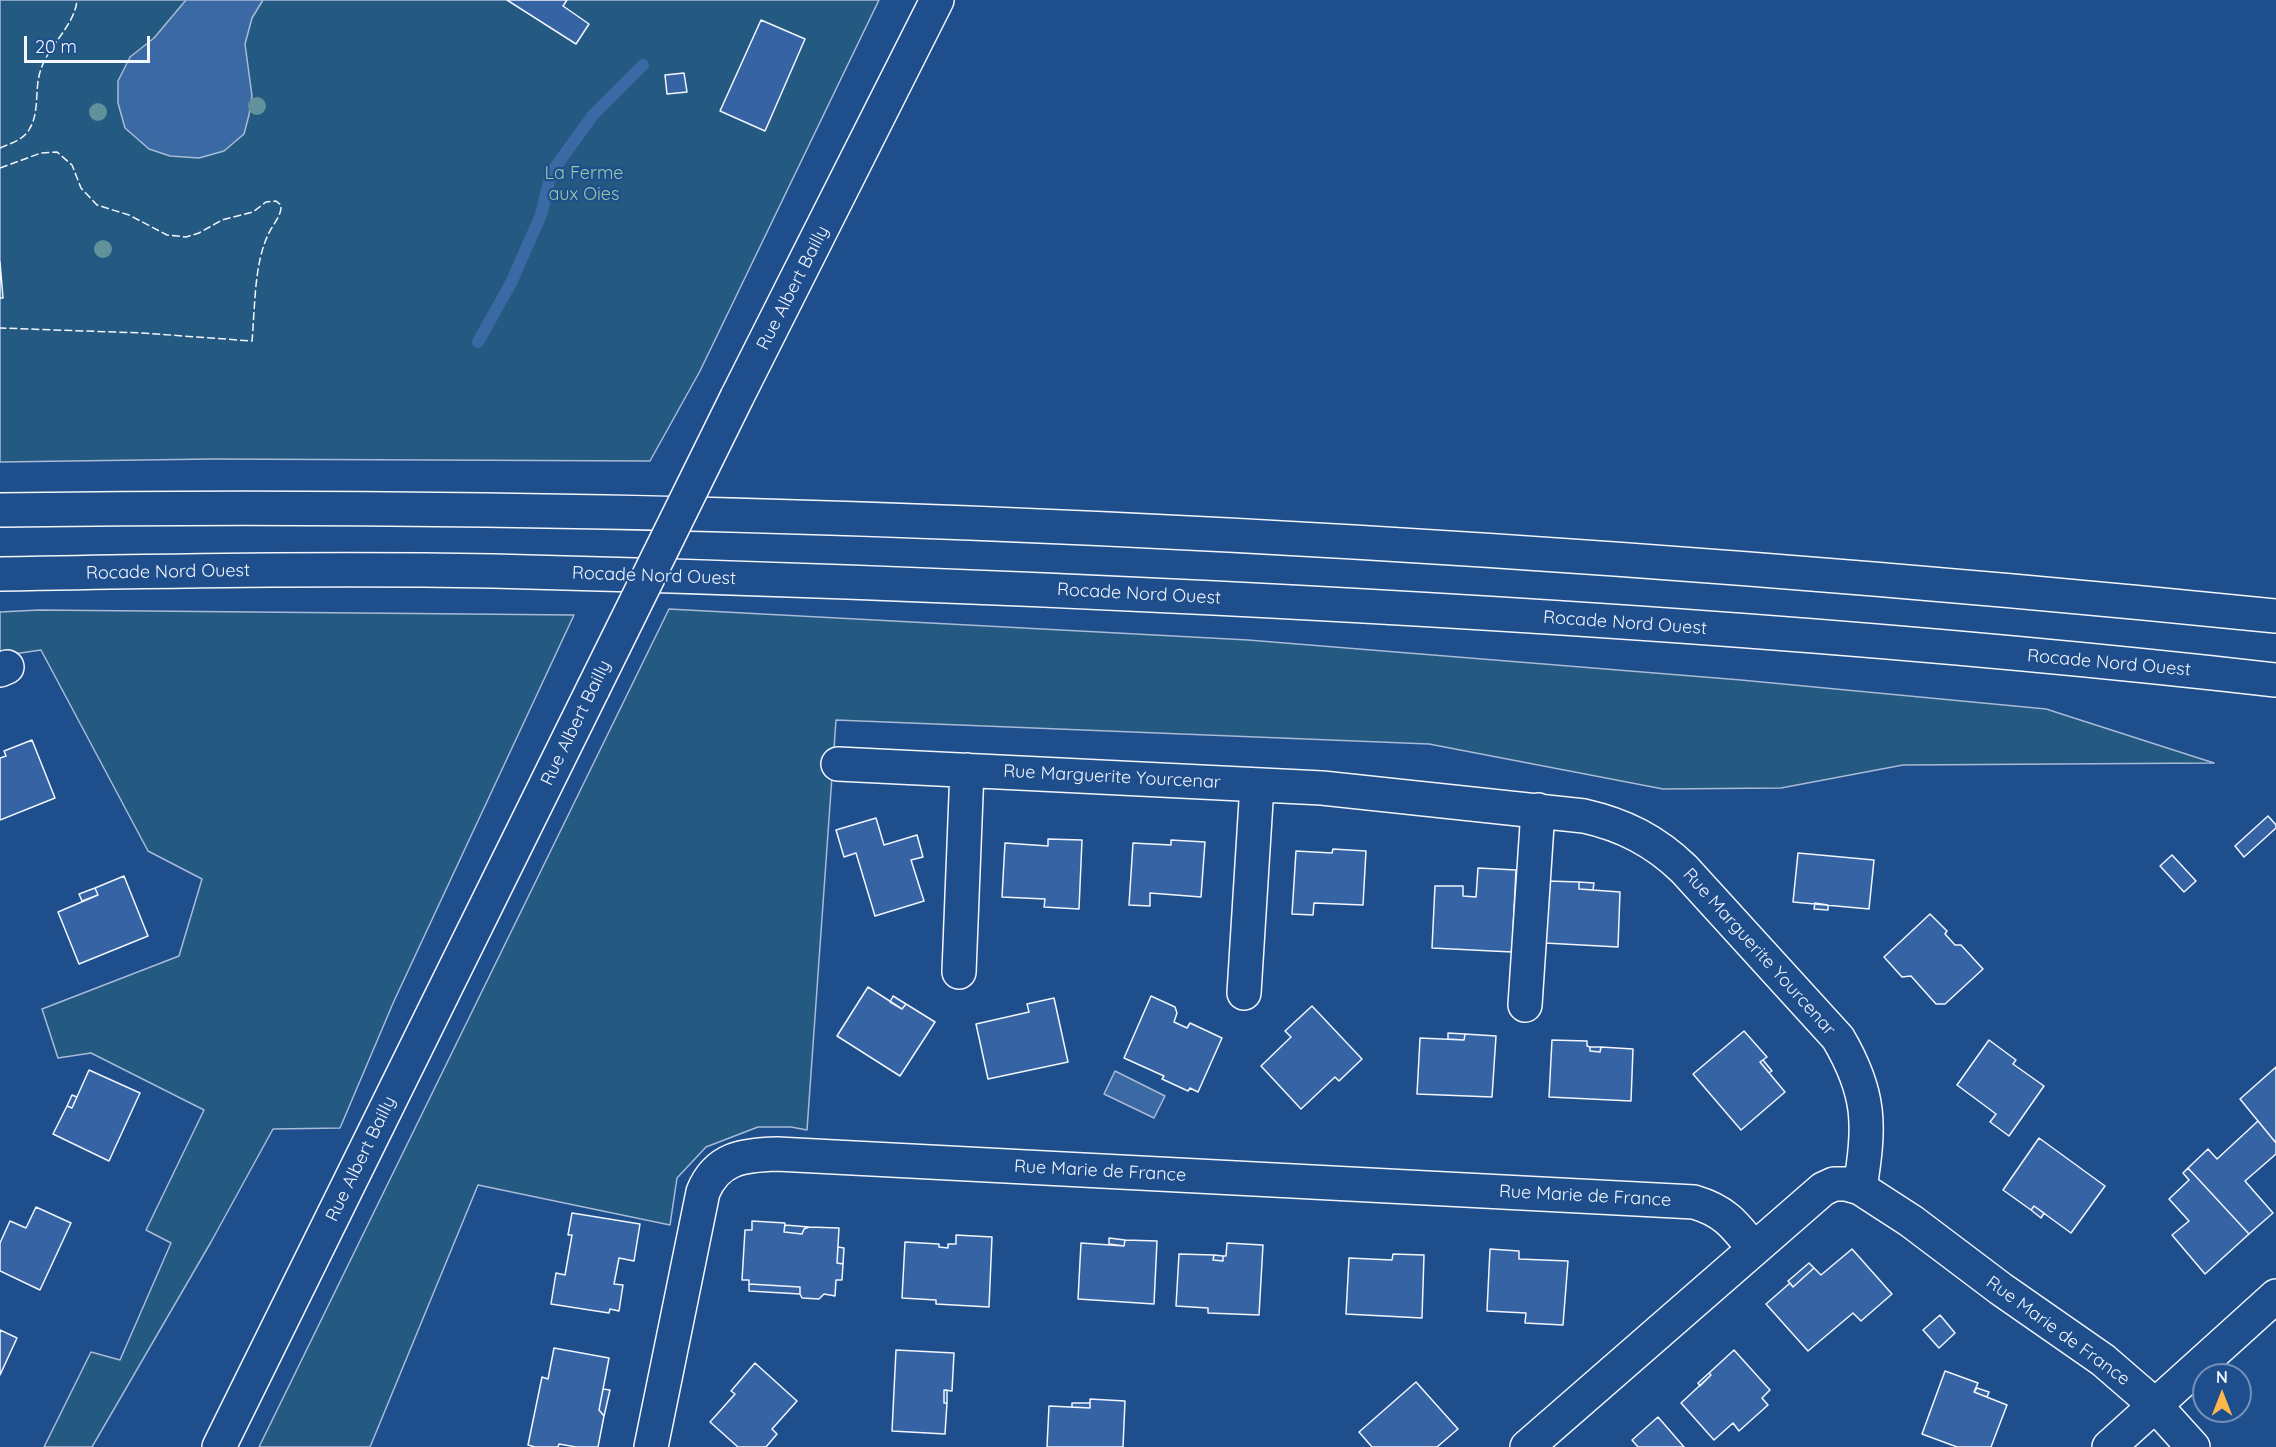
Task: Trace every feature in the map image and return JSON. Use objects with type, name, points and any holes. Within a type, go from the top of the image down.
[{"type":"main road","name":"Rue Albert Bailly","points":[[219,1447],[936,0]]},
{"type":"main road","points":[[0,510],[529,511],[791,516],[1160,530],[1444,546],[1860,576],[2276,616]]},
{"type":"main road","name":"Rocade Nord Ouest","points":[[0,574],[488,571],[1048,590],[1311,603],[1666,625],[1912,644],[2276,680]]},
{"type":"main road","name":"Rue Marguerite Yourcenar","points":[[838,764],[1322,788],[1584,816],[1633,831],[1669,855],[1838,1038],[1861,1082],[1865,1109],[1867,1145],[1860,1188]]},
{"type":"main road","points":[[959,972],[967,770]]},
{"type":"main road","points":[[1244,993],[1257,785]]},
{"type":"main road","points":[[1525,1005],[1538,810]]},
{"type":"main road","name":"Rue Marie de France","points":[[651,1447],[703,1192],[708,1179],[721,1166],[737,1158],[756,1154],[1694,1202],[1712,1207],[1731,1220],[1754,1249]]},
{"type":"main road","name":"Rue Marie de France","points":[[1527,1447],[1823,1189],[1834,1184],[1846,1184],[1860,1188],[1911,1221],[2001,1289],[2103,1360],[2155,1405],[2193,1447]]},
{"type":"main road","points":[[2109,1447],[2276,1296]]},
{"type":"green space","name":"La Ferme aux Oies","points":[[0,0],[879,0],[700,371],[650,461],[212,459],[0,462]]},
{"type":"green space","points":[[669,609],[1248,640],[1741,680],[2046,709],[2214,763],[1903,765],[1781,788],[1663,789],[1429,744],[836,720],[807,1130],[791,1127],[758,1127],[706,1147],[677,1178],[670,1225],[478,1185],[370,1447],[259,1447]]},
{"type":"green space","points":[[39,610],[574,615],[394,1001],[340,1128],[273,1129],[211,1242],[92,1447],[44,1447],[91,1352],[120,1360],[171,1243],[146,1230],[204,1110],[91,1053],[58,1058],[42,1009],[179,956],[202,879],[148,851],[41,650],[0,656],[0,612]]},
{"type":"shaded area","points":[[186,0],[263,0],[252,18],[245,44],[252,96],[244,134],[224,151],[199,158],[170,156],[149,149],[125,128],[118,103],[118,81],[130,57],[154,38]]},
{"type":"shaded area","points":[[1115,1071],[1165,1096],[1154,1118],[1104,1094]]},
{"type":"building","points":[[507,0],[567,0],[563,6],[589,24],[576,44]]},
{"type":"building","points":[[761,20],[805,39],[765,131],[720,111]]},
{"type":"building","points":[[684,73],[687,92],[667,94],[665,75]]},
{"type":"building","points":[[0,262],[3,298],[0,298]]},
{"type":"building","points":[[32,740],[55,798],[0,820],[0,758],[6,756],[4,751]]},
{"type":"building","points":[[2268,816],[2276,828],[2244,857],[2235,846]]},
{"type":"building","points":[[876,818],[884,845],[917,835],[923,857],[911,860],[924,901],[875,916],[856,853],[844,857],[836,830]]},
{"type":"building","points":[[1048,839],[1082,840],[1079,909],[1044,907],[1045,899],[1002,897],[1005,843],[1048,846]]},
{"type":"building","points":[[1171,840],[1205,842],[1201,897],[1150,893],[1150,906],[1129,905],[1133,843],[1171,845]]},
{"type":"building","points":[[1333,849],[1366,851],[1363,905],[1314,903],[1313,915],[1292,914],[1296,851],[1332,853]]},
{"type":"building","points":[[1798,853],[1874,860],[1869,909],[1793,902]]},
{"type":"building","points":[[2172,855],[2196,881],[2184,892],[2160,866]]},
{"type":"building","points":[[1478,868],[1516,870],[1512,952],[1432,948],[1435,886],[1463,886],[1463,896],[1476,897]]},
{"type":"building","points":[[124,876],[148,936],[79,964],[58,912],[98,895],[95,888]]},
{"type":"building","points":[[1548,881],[1579,882],[1579,889],[1620,892],[1618,947],[1545,943]]},
{"type":"building","points":[[1579,882],[1594,883],[1593,890],[1579,889]]},
{"type":"building","points":[[95,888],[98,895],[82,901],[79,894]]},
{"type":"building","points":[[1815,903],[1828,905],[1828,910],[1814,909]]},
{"type":"building","points":[[1930,914],[1947,931],[1945,934],[1955,945],[1961,945],[1983,969],[1945,1004],[1936,1004],[1911,976],[1902,977],[1884,957]]},
{"type":"building","points":[[868,987],[902,1009],[906,1004],[935,1022],[900,1076],[837,1036]]},
{"type":"building","points":[[893,996],[906,1004],[902,1009],[890,1002]]},
{"type":"building","points":[[1151,996],[1175,1007],[1177,1013],[1174,1022],[1187,1028],[1190,1023],[1222,1038],[1198,1092],[1190,1088],[1188,1091],[1162,1079],[1164,1076],[1124,1058]]},
{"type":"building","points":[[1054,998],[1068,1062],[988,1079],[976,1024],[1029,1012],[1027,1004]]},
{"type":"building","points":[[1312,1006],[1362,1059],[1339,1081],[1335,1077],[1301,1109],[1261,1066],[1291,1037],[1285,1031]]},
{"type":"building","points":[[1744,1031],[1767,1057],[1760,1062],[1785,1092],[1741,1130],[1693,1074]]},
{"type":"building","points":[[1448,1033],[1465,1034],[1464,1040],[1448,1039]]},
{"type":"building","points":[[1465,1034],[1496,1036],[1492,1097],[1417,1094],[1420,1038],[1464,1040]]},
{"type":"building","points":[[1552,1040],[1587,1041],[1590,1051],[1600,1052],[1601,1047],[1633,1049],[1631,1101],[1549,1097]]},
{"type":"building","points":[[1989,1040],[2016,1060],[2013,1064],[2044,1086],[2009,1136],[1990,1122],[1996,1114],[1957,1085]]},
{"type":"building","points":[[1590,1047],[1601,1047],[1600,1052],[1590,1051]]},
{"type":"building","points":[[1763,1060],[1772,1071],[1769,1073],[1760,1062]]},
{"type":"building","points":[[2276,1067],[2276,1143],[2240,1099]]},
{"type":"building","points":[[89,1070],[140,1093],[109,1161],[53,1134],[67,1106],[72,1108]]},
{"type":"building","points":[[72,1095],[77,1097],[72,1108],[67,1106]]},
{"type":"building","points":[[2258,1121],[2276,1143],[2276,1154],[2245,1181],[2273,1213],[2249,1234],[2188,1168],[2208,1149],[2217,1159]]},
{"type":"building","points":[[2039,1138],[2105,1186],[2071,1233],[2034,1206],[2031,1210],[2003,1190]]},
{"type":"building","points":[[2188,1168],[2249,1234],[2205,1274],[2172,1235],[2189,1221],[2169,1199],[2189,1180],[2183,1173]]},
{"type":"building","points":[[2034,1206],[2044,1213],[2041,1218],[2031,1210]]},
{"type":"building","points":[[36,1207],[71,1223],[40,1290],[0,1271],[0,1243],[10,1221],[26,1228]]},
{"type":"building","points":[[572,1213],[640,1224],[634,1261],[619,1258],[614,1284],[623,1285],[619,1311],[610,1309],[609,1313],[551,1304],[556,1273],[565,1275],[572,1235],[568,1235]]},
{"type":"building","points":[[752,1221],[785,1223],[784,1232],[802,1234],[804,1229],[809,1227],[839,1228],[837,1263],[843,1264],[842,1280],[836,1280],[835,1296],[824,1294],[819,1299],[802,1298],[800,1287],[749,1284],[749,1280],[742,1280],[745,1230],[752,1230]]},
{"type":"building","points":[[785,1225],[809,1227],[804,1229],[802,1234],[784,1232]]},
{"type":"building","points":[[956,1235],[992,1237],[989,1307],[936,1304],[936,1300],[902,1298],[905,1242],[939,1244],[939,1247],[948,1248],[948,1244],[956,1244]]},
{"type":"building","points":[[1109,1238],[1125,1240],[1124,1246],[1109,1244]]},
{"type":"building","points":[[1125,1240],[1157,1241],[1154,1304],[1078,1299],[1081,1243],[1124,1246]]},
{"type":"building","points":[[1227,1243],[1263,1245],[1259,1315],[1208,1313],[1208,1308],[1176,1306],[1179,1254],[1214,1255],[1213,1260],[1223,1261],[1223,1256],[1226,1256]]},
{"type":"building","points":[[838,1247],[844,1248],[843,1264],[837,1263]]},
{"type":"building","points":[[1490,1249],[1519,1251],[1519,1259],[1568,1261],[1563,1325],[1525,1323],[1526,1313],[1487,1311]]},
{"type":"building","points":[[1852,1249],[1892,1294],[1861,1321],[1853,1313],[1808,1351],[1766,1304],[1790,1283],[1793,1287],[1814,1268],[1821,1275]]},
{"type":"building","points":[[1393,1254],[1424,1255],[1422,1318],[1346,1314],[1349,1258],[1392,1260]]},
{"type":"building","points":[[1214,1255],[1223,1256],[1223,1261],[1213,1260]]},
{"type":"building","points":[[1809,1263],[1814,1268],[1793,1287],[1788,1281]]},
{"type":"building","points":[[749,1284],[800,1287],[800,1294],[749,1291]]},
{"type":"building","points":[[1940,1315],[1955,1333],[1939,1348],[1923,1330]]},
{"type":"building","points":[[0,1330],[17,1338],[0,1375]]},
{"type":"building","points":[[554,1348],[609,1358],[599,1410],[604,1416],[598,1447],[559,1444],[558,1447],[528,1445],[542,1377],[548,1379]]},
{"type":"building","points":[[896,1350],[954,1353],[952,1391],[944,1390],[944,1403],[947,1403],[945,1434],[892,1431]]},
{"type":"building","points":[[1734,1350],[1770,1390],[1762,1398],[1768,1405],[1739,1431],[1733,1423],[1714,1440],[1681,1403]]},
{"type":"building","points":[[755,1363],[797,1401],[772,1429],[777,1434],[766,1447],[738,1447],[710,1422],[735,1394],[731,1391]]},
{"type":"building","points":[[1945,1371],[1978,1383],[1974,1392],[2007,1405],[1991,1447],[1957,1447],[1922,1434]]},
{"type":"building","points":[[1709,1373],[1711,1375],[1700,1386],[1698,1383]]},
{"type":"building","points":[[1416,1382],[1458,1429],[1437,1447],[1372,1447],[1359,1432]]},
{"type":"building","points":[[1977,1388],[1989,1392],[1987,1397],[1974,1392]]},
{"type":"building","points":[[603,1389],[610,1390],[604,1416],[599,1410]]},
{"type":"building","points":[[944,1390],[947,1390],[947,1403],[944,1403]]},
{"type":"building","points":[[1090,1399],[1125,1401],[1123,1447],[1047,1447],[1049,1406],[1090,1408]]},
{"type":"building","points":[[1072,1403],[1090,1403],[1090,1408],[1072,1407]]},
{"type":"building","points":[[1658,1417],[1684,1447],[1638,1447],[1632,1440]]},
{"type":"waterway","points":[[478,342],[511,283],[541,215],[551,173],[593,115],[643,65]]},
{"type":"fence","points":[[0,148],[21,138],[30,128],[35,114],[41,69],[72,18],[77,0]]},
{"type":"fence","points":[[0,168],[41,153],[57,152],[72,165],[81,188],[97,205],[129,215],[167,235],[186,237],[199,233],[222,220],[253,212],[266,202],[276,201],[281,205],[280,213],[268,235],[260,259],[252,341],[142,333],[0,328]]}]
